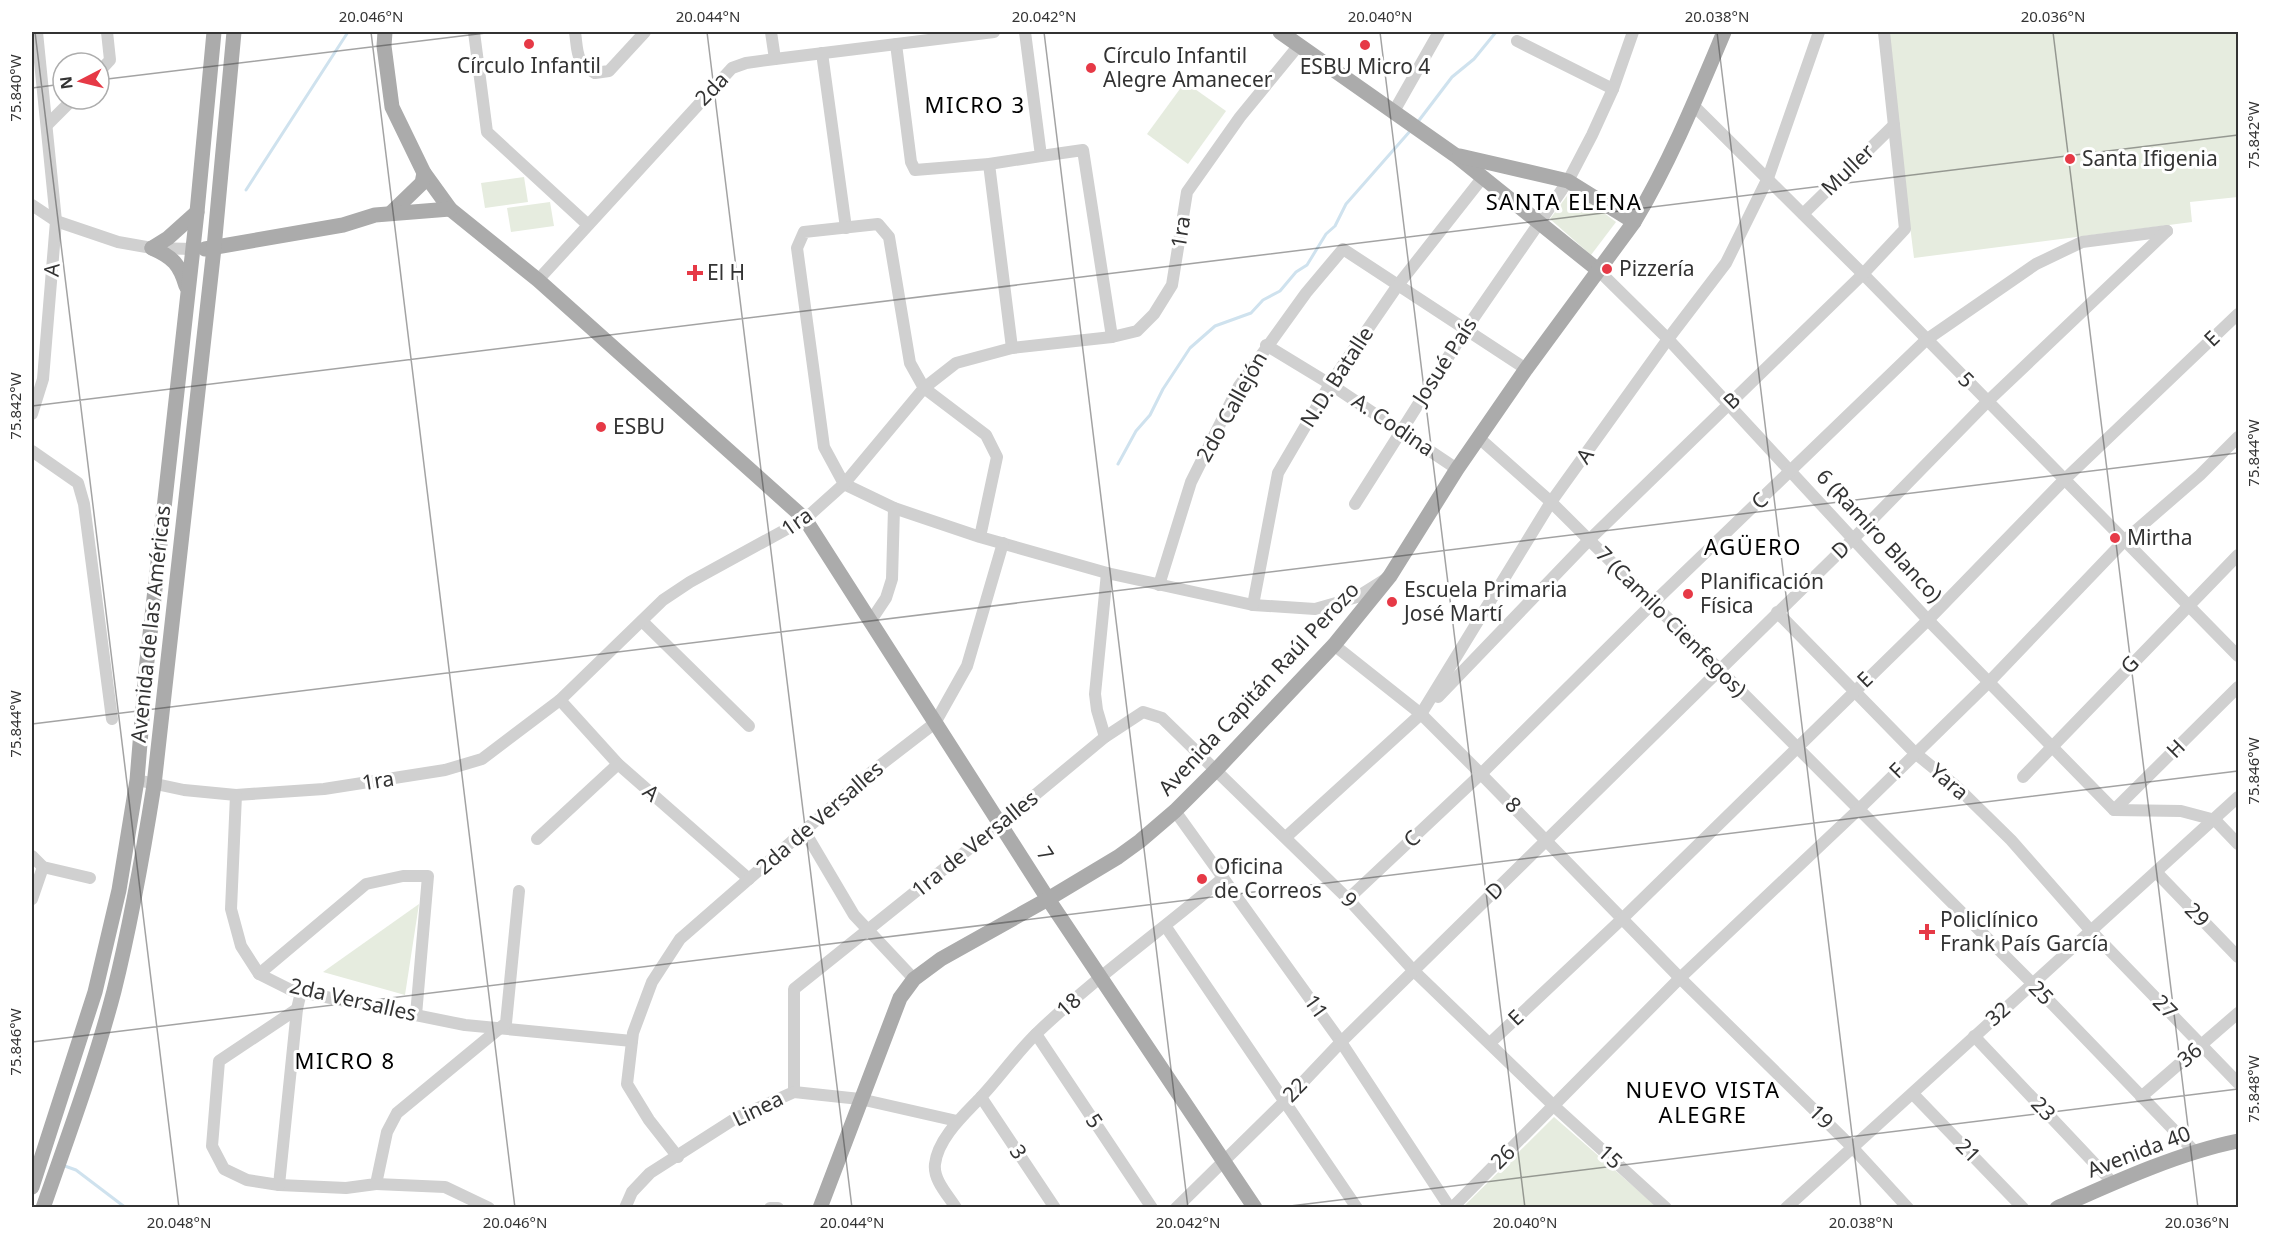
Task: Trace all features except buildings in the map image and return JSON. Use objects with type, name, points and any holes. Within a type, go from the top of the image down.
[{"type":"main road","name":"Avenida de las Américas","points":[[32,1187],[95,992],[119,890],[137,780],[146,670],[197,212],[214,32]]},
{"type":"main road","name":"Avenida de las Américas","points":[[44,1206],[68,1139],[113,993],[134,905],[154,785],[214,248],[234,32]]},
{"type":"main road","name":"7","points":[[385,32],[384,46],[392,107],[424,173],[450,209],[538,280],[805,519],[1048,899],[1255,1208]]},
{"type":"main road","name":"6 (Ramiro Blanco)","points":[[1280,32],[1455,155],[1598,270]]},
{"type":"main road","name":"Avenida Capitán Raúl Perozo","points":[[820,1208],[900,998],[914,979],[941,959],[1118,857],[1175,811],[1334,645],[1390,576],[1457,469],[1526,369],[1634,222],[1693,105],[1724,32]]},
{"type":"main road","points":[[1455,155],[1568,181],[1634,222]]},
{"type":"main road","points":[[392,212],[423,183],[424,173]]},
{"type":"main road","points":[[193,249],[214,248],[344,225],[392,212],[450,209]]},
{"type":"main road","points":[[152,248],[168,238],[197,212]]},
{"type":"main road","points":[[152,248],[164,253],[181,268],[188,296]]},
{"type":"main road","name":"Avenida 40","points":[[2056,1208],[2113,1183],[2196,1153],[2238,1141]]},
{"type":"street","name":"A","points":[[32,414],[43,379],[56,222],[37,32]]},
{"type":"street","points":[[107,32],[110,51]]},
{"type":"street","points":[[474,32],[487,132],[587,224]]},
{"type":"street","points":[[575,32],[578,59],[596,73],[609,71],[645,32]]},
{"type":"street","points":[[771,32],[775,59]]},
{"type":"street","points":[[878,32],[879,45]]},
{"type":"street","name":"2da","points":[[538,280],[732,68],[746,63],[775,59],[969,33],[994,32]]},
{"type":"street","points":[[1025,32],[1041,156]]},
{"type":"street","points":[[1398,116],[1439,32]]},
{"type":"street","points":[[1568,181],[1613,89],[1633,32]]},
{"type":"street","name":"A","points":[[1286,837],[1421,714],[1551,502],[1726,262],[1768,178],[1819,32]]},
{"type":"street","name":"B","points":[[1421,714],[1589,540],[1863,274],[1905,230],[1884,32]]},
{"type":"street","points":[[1517,41],[1613,89]]},
{"type":"street","points":[[896,44],[911,162],[915,170],[989,164],[1083,150],[1112,337]]},
{"type":"street","name":"1ra","points":[[137,780],[154,785],[236,795],[324,789],[446,770],[482,759],[560,700],[663,600],[690,582],[805,519],[844,484],[924,388],[956,363],[1012,348],[1112,337],[1137,331],[1154,314],[1172,285],[1187,192],[1240,117],[1299,45]]},
{"type":"street","points":[[822,53],[846,228]]},
{"type":"street","name":"5","points":[[1693,105],[1863,274],[2238,656]]},
{"type":"street","points":[[47,125],[61,111]]},
{"type":"street","name":"Muller","points":[[1803,214],[1894,125]]},
{"type":"street","points":[[989,164],[1012,348]]},
{"type":"street","name":"N.D. Batalle","points":[[1253,605],[1278,473],[1330,384],[1398,285],[1483,177]]},
{"type":"street","name":"Josué País","points":[[1354,504],[1466,330],[1568,181]]},
{"type":"street","points":[[32,205],[56,222],[118,242],[152,248],[193,249]]},
{"type":"street","points":[[981,537],[997,458],[986,435],[924,388],[910,363],[889,237],[878,224],[804,232],[797,248],[824,447],[844,484],[894,508],[981,537],[1107,573],[1253,605],[1315,609],[1357,597],[1390,576]]},
{"type":"street","name":"C","points":[[1348,899],[1481,774],[1653,603],[1926,340],[2036,264],[2082,242],[2167,231]]},
{"type":"street","name":"D","points":[[1414,971],[1853,539],[1988,402],[2167,231]]},
{"type":"street","name":"2do Callejón","points":[[1159,585],[1191,482],[1239,386],[1266,345],[1306,293],[1343,249],[1398,285]]},
{"type":"street","name":"6 (Ramiro Blanco)","points":[[1598,270],[1668,339],[1928,620],[2114,810]]},
{"type":"street","points":[[1398,285],[1526,369]]},
{"type":"street","name":"E","points":[[1490,1043],[1623,918],[1928,620],[2064,480],[2238,314]]},
{"type":"street","name":"A. Codina","points":[[1266,345],[1330,384],[1457,469]]},
{"type":"street","name":"F","points":[[1554,1106],[1680,978],[1989,682],[2125,540],[2200,475],[2238,437]]},
{"type":"street","name":"7 (Camilo Cienfegos)","points":[[1479,438],[1551,502],[1795,748],[1859,809]]},
{"type":"street","points":[[32,451],[78,483],[84,504],[112,719]]},
{"type":"street","points":[[870,622],[886,598],[892,579],[894,508]]},
{"type":"street","name":"2da de Versalles","points":[[678,1157],[649,1120],[627,1084],[632,1041],[652,981],[680,939],[874,770],[934,723],[967,666],[1003,543]]},
{"type":"street","name":"G","points":[[2023,777],[2188,604],[2238,555]]},
{"type":"street","points":[[1105,737],[1095,694],[1107,573]]},
{"type":"street","name":"Yara","points":[[1777,612],[1915,753],[1957,787],[2011,840],[2091,931]]},
{"type":"street","points":[[642,621],[749,726]]},
{"type":"street","name":"8","points":[[1334,645],[1421,714],[1680,978]]},
{"type":"street","name":"H","points":[[2114,810],[2238,687]]},
{"type":"street","name":"A","points":[[560,700],[618,764],[749,879]]},
{"type":"street","name":"9","points":[[1105,737],[1143,712],[1162,718],[1286,837],[1348,899],[1414,971],[1554,1106]]},
{"type":"street","name":"1ra de Versalles","points":[[794,1092],[794,989],[1105,737]]},
{"type":"street","points":[[537,839],[618,764]]},
{"type":"street","name":"2da Versalles","points":[[236,795],[231,909],[241,946],[260,974],[291,990],[465,1025],[632,1041]]},
{"type":"street","name":"32","points":[[1793,1205],[1974,1036],[2238,797]]},
{"type":"street","name":"25","points":[[1859,809],[2032,983],[2196,1153]]},
{"type":"street","points":[[2114,810],[2181,811],[2215,820],[2238,844]]},
{"type":"street","name":"11","points":[[1175,811],[1341,1042],[1451,1208]]},
{"type":"street","points":[[805,832],[854,915],[914,979]]},
{"type":"street","points":[[32,856],[42,867],[90,878]]},
{"type":"street","points":[[32,898],[42,867]]},
{"type":"street","name":"29","points":[[2156,872],[2238,957]]},
{"type":"street","points":[[260,974],[366,884],[403,876],[428,876],[416,1015]]},
{"type":"street","name":"18","points":[[956,1208],[937,1178],[934,1167],[936,1155],[957,1121],[1036,1034],[1101,977],[1166,927],[1223,878]]},
{"type":"street","points":[[376,1184],[387,1132],[397,1113],[506,1023],[519,891]]},
{"type":"street","points":[[1166,927],[1357,1208]]},
{"type":"street","name":"27","points":[[2091,931],[2238,1083]]},
{"type":"street","name":"22","points":[[1176,1208],[1414,971]]},
{"type":"street","name":"19","points":[[1680,978],[1852,1148],[1908,1208]]},
{"type":"street","points":[[279,1185],[297,1009],[301,992]]},
{"type":"street","points":[[297,1009],[219,1061],[212,1146],[224,1169],[247,1180],[279,1185],[346,1188],[376,1184],[445,1186],[489,1208]]},
{"type":"street","name":"36","points":[[2142,1097],[2238,1013]]},
{"type":"street","name":"5","points":[[1036,1034],[1152,1208]]},
{"type":"street","name":"23","points":[[1974,1036],[2113,1183]]},
{"type":"street","name":"Linea","points":[[625,1208],[632,1192],[650,1173],[736,1118],[794,1092],[860,1098],[957,1121]]},
{"type":"street","name":"21","points":[[1913,1094],[2023,1208]]},
{"type":"street","name":"3","points":[[981,1097],[1055,1208]]},
{"type":"street","name":"26","points":[[1451,1208],[1554,1106]]},
{"type":"street","name":"15","points":[[1554,1106],[1666,1208]]},
{"type":"street","points":[[770,1208],[778,1208]]},
{"type":"shaded area","name":"Santa Ifigenia","points":[[1889,32],[2238,32],[2238,197],[2190,202],[2192,222],[1914,258],[1897,121]]},
{"type":"shaded area","points":[[1185,82],[1226,111],[1188,164],[1147,134]]},
{"type":"shaded area","points":[[524,177],[528,202],[485,208],[481,183]]},
{"type":"shaded area","points":[[1572,189],[1616,222],[1591,255],[1550,219]]},
{"type":"shaded area","points":[[550,202],[554,226],[511,232],[507,208]]},
{"type":"shaded area","points":[[419,904],[405,995],[323,972]]},
{"type":"shaded area","points":[[1554,1117],[1657,1207],[1462,1208]]},
{"type":"waterway","points":[[246,190],[348,32]]},
{"type":"waterway","points":[[1417,123],[1452,77],[1474,59],[1496,32]]},
{"type":"waterway","points":[[1118,464],[1136,431],[1150,415],[1163,389],[1190,348],[1215,326],[1251,313],[1263,300],[1280,291],[1296,272],[1307,265],[1326,234],[1335,226],[1346,204],[1411,130]]},
{"type":"waterway","points":[[62,1165],[76,1170],[126,1208]]},
{"type":"place","name":"Círculo Infantil","points":[[529,44]]},
{"type":"place","name":"ESBU Micro 4","points":[[1365,45]]},
{"type":"place","name":"Círculo Infantil Alegre Amanecer","points":[[1091,68]]},
{"type":"place","name":"Santa Ifigenia","points":[[2070,159]]},
{"type":"place","name":"Pizzería","points":[[1607,269]]},
{"type":"place","name":"El H","points":[[695,273]]},
{"type":"place","name":"ESBU","points":[[601,427]]},
{"type":"place","name":"Mirtha","points":[[2115,538]]},
{"type":"place","name":"Planificación Física","points":[[1688,594]]},
{"type":"place","name":"Escuela Primaria José Martí","points":[[1392,602]]},
{"type":"place","name":"Oficina de Correos","points":[[1202,879]]},
{"type":"place","name":"Policlínico Frank País García","points":[[1927,932]]},
{"type":"district","name":"MICRO 3","points":[[975,105]]},
{"type":"district","name":"SANTA ELENA","points":[[1564,202]]},
{"type":"district","name":"AGÜERO","points":[[1753,547]]},
{"type":"district","name":"MICRO 8","points":[[345,1061]]},
{"type":"district","name":"NUEVO VISTA ALEGRE","points":[[1703,1102]]}]
